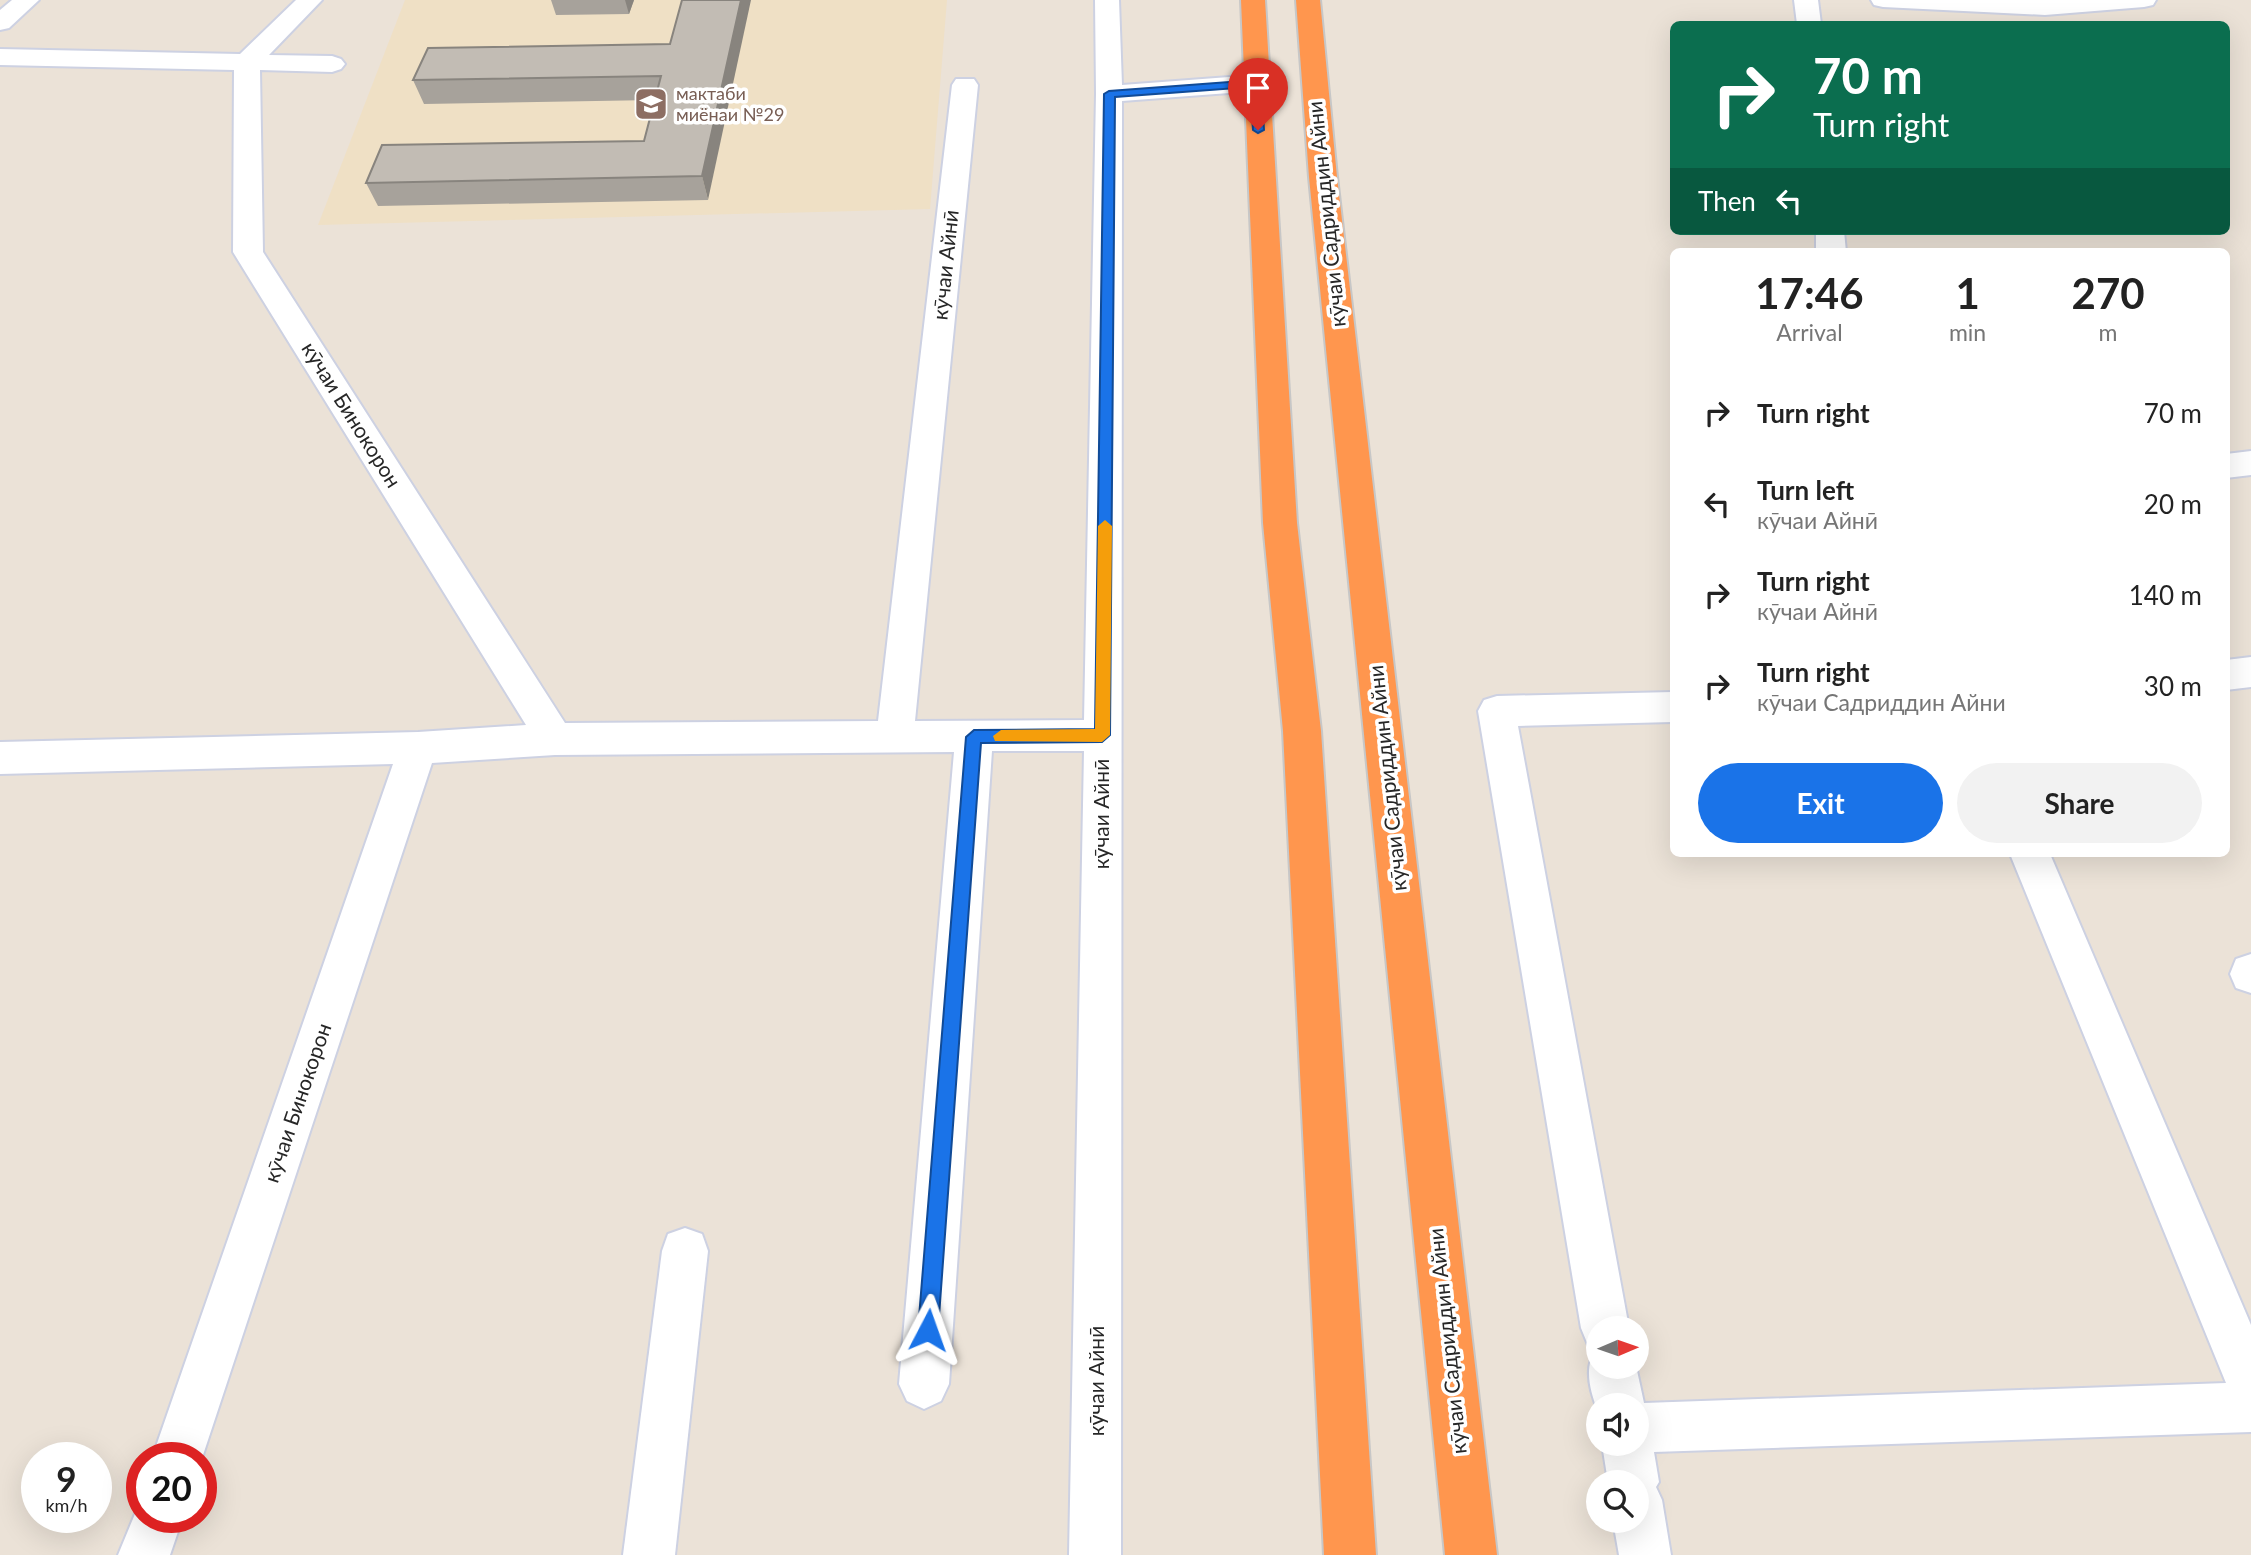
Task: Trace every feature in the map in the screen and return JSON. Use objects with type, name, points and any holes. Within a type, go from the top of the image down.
[{"type":"highway","points":[[1252,0],[1280,523],[1302,731],[1350,1555]]},
{"type":"highway","name":"кӯчаи Садриддин Айни","points":[[1308,0],[1323,177],[1471,1555]]},
{"type":"street","points":[[0,23],[27,0]]},
{"type":"street","points":[[247,62],[310,0]]},
{"type":"street","name":"кӯчаи Айнӣ","points":[[1095,1555],[1109,94],[1107,0]]},
{"type":"street","points":[[1806,0],[1810,21]]},
{"type":"street","points":[[1884,0],[2045,8],[2144,0]]},
{"type":"street","points":[[0,57],[332,64]]},
{"type":"street","name":"кӯчаи Бинокорон","points":[[247,62],[248,252],[555,738]]},
{"type":"street","points":[[1109,94],[1256,83]]},
{"type":"street","name":"кӯчаи Айнӣ","points":[[895,737],[965,85]]},
{"type":"street","points":[[2230,466],[2251,463]]},
{"type":"street","points":[[2230,675],[2251,672]]},
{"type":"street","points":[[1603,1316],[1497,711],[1670,707]]},
{"type":"street","points":[[0,757],[418,748],[555,738],[1102,735]]},
{"type":"street","points":[[924,1384],[974,737]]},
{"type":"street","name":"кӯчаи Бинокорон","points":[[182,1442],[418,748]]},
{"type":"street","points":[[2030,857],[2251,1383]]},
{"type":"street","points":[[649,1555],[685,1251]]},
{"type":"street","points":[[1649,1428],[2251,1407]]},
{"type":"street","points":[[144,1555],[152,1533]]},
{"type":"street","points":[[1641,1533],[1645,1555]]},
{"type":"shaded area","name":"мактаби миёнаи №29","points":[[405,0],[947,0],[930,209],[318,225]]},
{"type":"building","points":[[682,0],[741,0],[702,176],[366,183],[382,145],[644,141],[661,76],[413,80],[428,48],[670,44]]},
{"type":"slow traffic","points":[[1001,736],[1102,735],[1105,526]]},
{"type":"place","name":"мактаби миёнаи №29","points":[[651,104]]},
{"type":"route","points":[[928,1330],[974,737],[1102,735],[1109,94],[1256,83],[1258,130]]}]
